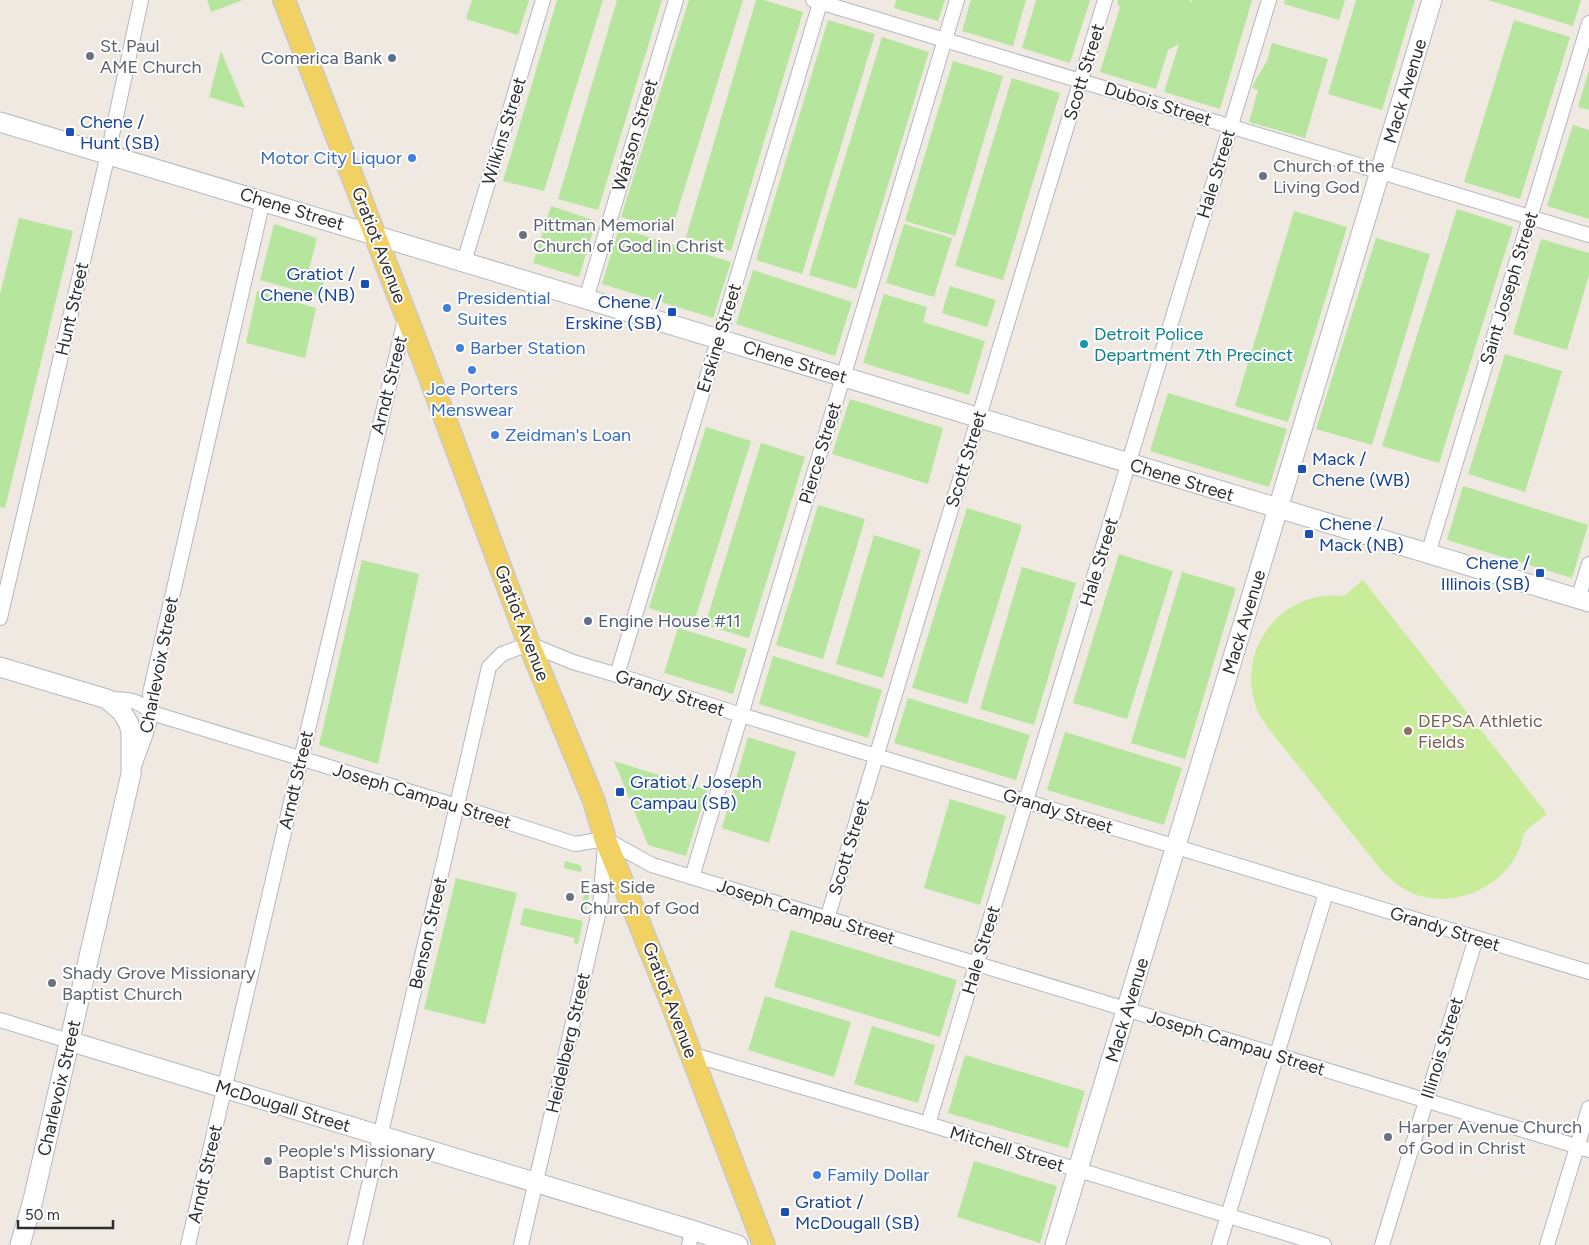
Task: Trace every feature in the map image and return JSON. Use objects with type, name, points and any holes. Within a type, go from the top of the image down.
[{"type":"main road","name":"Gratiot Avenue","points":[[284,0],[406,315],[529,644],[594,802],[605,839],[667,990],[764,1245]]},
{"type":"street","name":"Hunt Street","points":[[0,618],[108,154],[141,0]]},
{"type":"street","name":"Wilkins Street","points":[[464,262],[543,0]]},
{"type":"street","name":"Watson Street","points":[[586,298],[676,0]]},
{"type":"street","name":"Pierce Street","points":[[692,877],[957,0]]},
{"type":"street","name":"Scott Street","points":[[827,919],[1106,0]]},
{"type":"street","name":"Hale Street","points":[[928,1124],[1269,0]]},
{"type":"street","name":"Mack Avenue","points":[[1056,1245],[1432,0]]},
{"type":"street","name":"Dubois Street","points":[[818,1],[1589,235]]},
{"type":"street","name":"Erskine Street","points":[[617,675],[719,339],[818,1]]},
{"type":"street","name":"Saint Joseph Street","points":[[1428,554],[1589,23]]},
{"type":"street","name":"Chene Street","points":[[0,122],[1584,601]]},
{"type":"street","name":"Charlevoix Street","points":[[20,1245],[35,1191],[131,774],[146,736],[152,712],[150,692],[263,200]]},
{"type":"street","name":"Arndt Street","points":[[188,1245],[406,315]]},
{"type":"street","points":[[1584,601],[1589,564]]},
{"type":"street","name":"Grandy Street","points":[[529,644],[573,662],[741,715],[1589,972]]},
{"type":"street","name":"Benson Street","points":[[356,1245],[489,667],[502,654],[529,644]]},
{"type":"street","name":"Joseph Campau Street","points":[[0,667],[108,700],[129,700],[142,704],[152,712],[575,844],[605,839],[652,865],[1583,1148]]},
{"type":"street","points":[[108,700],[122,712],[129,724],[131,733],[131,774]]},
{"type":"street","name":"Heidelberg Street","points":[[521,1245],[600,907],[605,839]]},
{"type":"street","points":[[1219,1245],[1326,893]]},
{"type":"street","name":"Illinois Street","points":[[1382,1245],[1476,938]]},
{"type":"street","name":"McDougall Street","points":[[0,1020],[537,1182],[690,1237],[738,1245]]},
{"type":"street","name":"Mitchell Street","points":[[690,1054],[928,1124],[1324,1245]]},
{"type":"street","points":[[1547,1245],[1583,1148],[1589,1108]]},
{"type":"green space","points":[[207,0],[243,0],[211,12]]},
{"type":"green space","points":[[472,0],[529,0],[518,35],[466,19]]},
{"type":"green space","points":[[557,0],[603,0],[544,191],[503,181]]},
{"type":"green space","points":[[617,0],[662,0],[598,210],[558,199]]},
{"type":"green space","points":[[689,0],[743,0],[671,232],[621,217]]},
{"type":"green space","points":[[756,0],[764,0],[803,12],[731,251],[686,237]]},
{"type":"green space","points":[[896,0],[945,0],[938,21],[894,8]]},
{"type":"green space","points":[[971,0],[1026,0],[1013,46],[962,31]]},
{"type":"green space","points":[[1036,0],[1090,0],[1070,63],[1022,48]]},
{"type":"green space","points":[[1118,0],[1190,0],[1191,4],[1192,0],[1252,0],[1220,109],[1164,92],[1179,44],[1168,50],[1156,89],[1100,72],[1120,7],[1117,3]]},
{"type":"green space","points":[[1285,0],[1345,0],[1339,20],[1284,4]]},
{"type":"green space","points":[[1356,0],[1415,0],[1382,110],[1328,94]]},
{"type":"green space","points":[[1488,0],[1581,0],[1573,26]]},
{"type":"green space","points":[[828,20],[875,34],[802,274],[756,260]]},
{"type":"green space","points":[[1514,20],[1570,37],[1520,199],[1464,182]]},
{"type":"green space","points":[[882,37],[929,52],[856,289],[809,275]]},
{"type":"green space","points":[[1272,43],[1328,59],[1305,138],[1249,122],[1258,90],[1252,88],[1267,61]]},
{"type":"green space","points":[[221,51],[245,108],[209,97]]},
{"type":"green space","points":[[953,61],[1003,76],[955,236],[905,221]]},
{"type":"green space","points":[[1589,70],[1589,110],[1578,107]]},
{"type":"green space","points":[[1012,78],[1060,93],[1003,280],[955,266]]},
{"type":"green space","points":[[1573,125],[1589,130],[1589,219],[1547,206]]},
{"type":"green space","points":[[551,206],[596,221],[579,277],[533,263]]},
{"type":"green space","points":[[1457,209],[1513,227],[1439,463],[1382,446]]},
{"type":"green space","points":[[1294,211],[1347,227],[1288,422],[1235,406]]},
{"type":"green space","points":[[19,218],[73,231],[5,508],[0,507],[0,294]]},
{"type":"green space","points":[[274,224],[317,238],[307,277],[324,282],[320,297],[260,280]]},
{"type":"green space","points":[[904,224],[952,238],[934,297],[886,283]]},
{"type":"green space","points":[[619,228],[731,262],[713,318],[602,284]]},
{"type":"green space","points":[[1376,238],[1430,254],[1372,445],[1316,429]]},
{"type":"green space","points":[[1541,239],[1589,253],[1589,275],[1567,350],[1513,334]]},
{"type":"green space","points":[[753,270],[852,302],[835,356],[736,324]]},
{"type":"green space","points":[[950,286],[996,300],[987,327],[942,313]]},
{"type":"green space","points":[[257,291],[316,308],[305,358],[246,343]]},
{"type":"green space","points":[[884,294],[927,307],[923,322],[985,341],[969,395],[863,363]]},
{"type":"green space","points":[[1505,354],[1562,371],[1525,492],[1468,474]]},
{"type":"green space","points":[[1168,393],[1287,429],[1269,487],[1150,451]]},
{"type":"green space","points":[[850,399],[943,428],[928,484],[832,454]]},
{"type":"green space","points":[[706,427],[751,441],[694,622],[649,608]]},
{"type":"green space","points":[[761,443],[805,457],[749,638],[705,625]]},
{"type":"green space","points":[[1463,486],[1588,525],[1572,578],[1447,540]]},
{"type":"green space","points":[[818,505],[865,519],[823,659],[776,645]]},
{"type":"green space","points":[[967,508],[1022,525],[967,704],[912,688]]},
{"type":"green space","points":[[874,535],[921,550],[883,678],[836,664]]},
{"type":"green space","points":[[1119,554],[1173,571],[1127,719],[1073,703]]},
{"type":"green space","points":[[362,560],[419,574],[378,764],[319,745]]},
{"type":"green space","points":[[1022,567],[1076,583],[1034,725],[980,709]]},
{"type":"green space","points":[[1182,572],[1236,588],[1185,759],[1131,743]]},
{"type":"green space","points":[[1363,580],[1547,814],[1531,826],[1523,835],[1518,852],[1505,871],[1486,886],[1464,896],[1440,899],[1428,898],[1402,888],[1386,875],[1268,728],[1255,704],[1251,684],[1252,667],[1262,637],[1272,624],[1297,604],[1321,596],[1344,596]]},
{"type":"green space","points":[[678,628],[747,649],[733,694],[664,673]]},
{"type":"green space","points":[[773,656],[882,690],[868,738],[759,704]]},
{"type":"green space","points":[[908,698],[1030,735],[1016,780],[894,743]]},
{"type":"green space","points":[[1065,732],[1182,768],[1164,825],[1047,790]]},
{"type":"green space","points":[[748,737],[796,752],[769,843],[722,828]]},
{"type":"green space","points":[[614,761],[707,790],[686,856],[648,845]]},
{"type":"green space","points":[[950,799],[1006,816],[980,905],[924,888]]},
{"type":"green space","points":[[565,861],[580,865],[582,870],[580,872],[564,868]]},
{"type":"green space","points":[[456,878],[517,893],[485,1024],[424,1009]]},
{"type":"green space","points":[[587,881],[590,890],[585,915],[580,914]]},
{"type":"green space","points":[[524,908],[583,921],[578,944],[574,943],[575,938],[520,925]]},
{"type":"green space","points":[[791,930],[957,980],[940,1037],[774,987]]},
{"type":"green space","points":[[765,996],[851,1022],[834,1077],[748,1050]]},
{"type":"green space","points":[[872,1026],[935,1045],[918,1103],[854,1084]]},
{"type":"green space","points":[[965,1055],[1085,1091],[1068,1148],[948,1113]]},
{"type":"green space","points":[[974,1161],[1057,1186],[1040,1243],[957,1217]]},
{"type":"place","name":"St. Paul AME Church","points":[[90,56]]},
{"type":"place","name":"Comerica Bank","points":[[392,58]]},
{"type":"place","name":"Chene / Hunt (SB)","points":[[70,132]]},
{"type":"place","name":"Motor City Liquor","points":[[412,158]]},
{"type":"place","name":"Church of the Living God","points":[[1263,176]]},
{"type":"place","name":"Pittman Memorial Church of God in Christ","points":[[523,235]]},
{"type":"place","name":"Gratiot / Chene (NB)","points":[[365,284]]},
{"type":"place","name":"Presidential Suites","points":[[447,308]]},
{"type":"place","name":"Chene / Erskine (SB)","points":[[672,312]]},
{"type":"place","name":"Detroit Police Department 7th Precinct","points":[[1084,344]]},
{"type":"place","name":"Barber Station","points":[[460,348]]},
{"type":"place","name":"Joe Porters Menswear","points":[[472,370]]},
{"type":"place","name":"Zeidman's Loan","points":[[495,435]]},
{"type":"place","name":"Mack / Chene (WB)","points":[[1302,469]]},
{"type":"place","name":"Chene / Mack (NB)","points":[[1309,534]]},
{"type":"place","name":"Chene / Illinois (SB)","points":[[1540,573]]},
{"type":"place","name":"Engine House #11","points":[[588,621]]},
{"type":"place","name":"DEPSA Athletic Fields","points":[[1408,731]]},
{"type":"place","name":"Gratiot / Joseph Campau (SB)","points":[[620,792]]},
{"type":"place","name":"East Side Church of God","points":[[570,897]]},
{"type":"place","name":"Shady Grove Missionary Baptist Church","points":[[52,983]]},
{"type":"place","name":"Harper Avenue Church of God in Christ","points":[[1388,1137]]},
{"type":"place","name":"People's Missionary Baptist Church","points":[[268,1161]]},
{"type":"place","name":"Family Dollar","points":[[817,1175]]},
{"type":"place","name":"Gratiot / McDougall (SB)","points":[[785,1212]]}]
